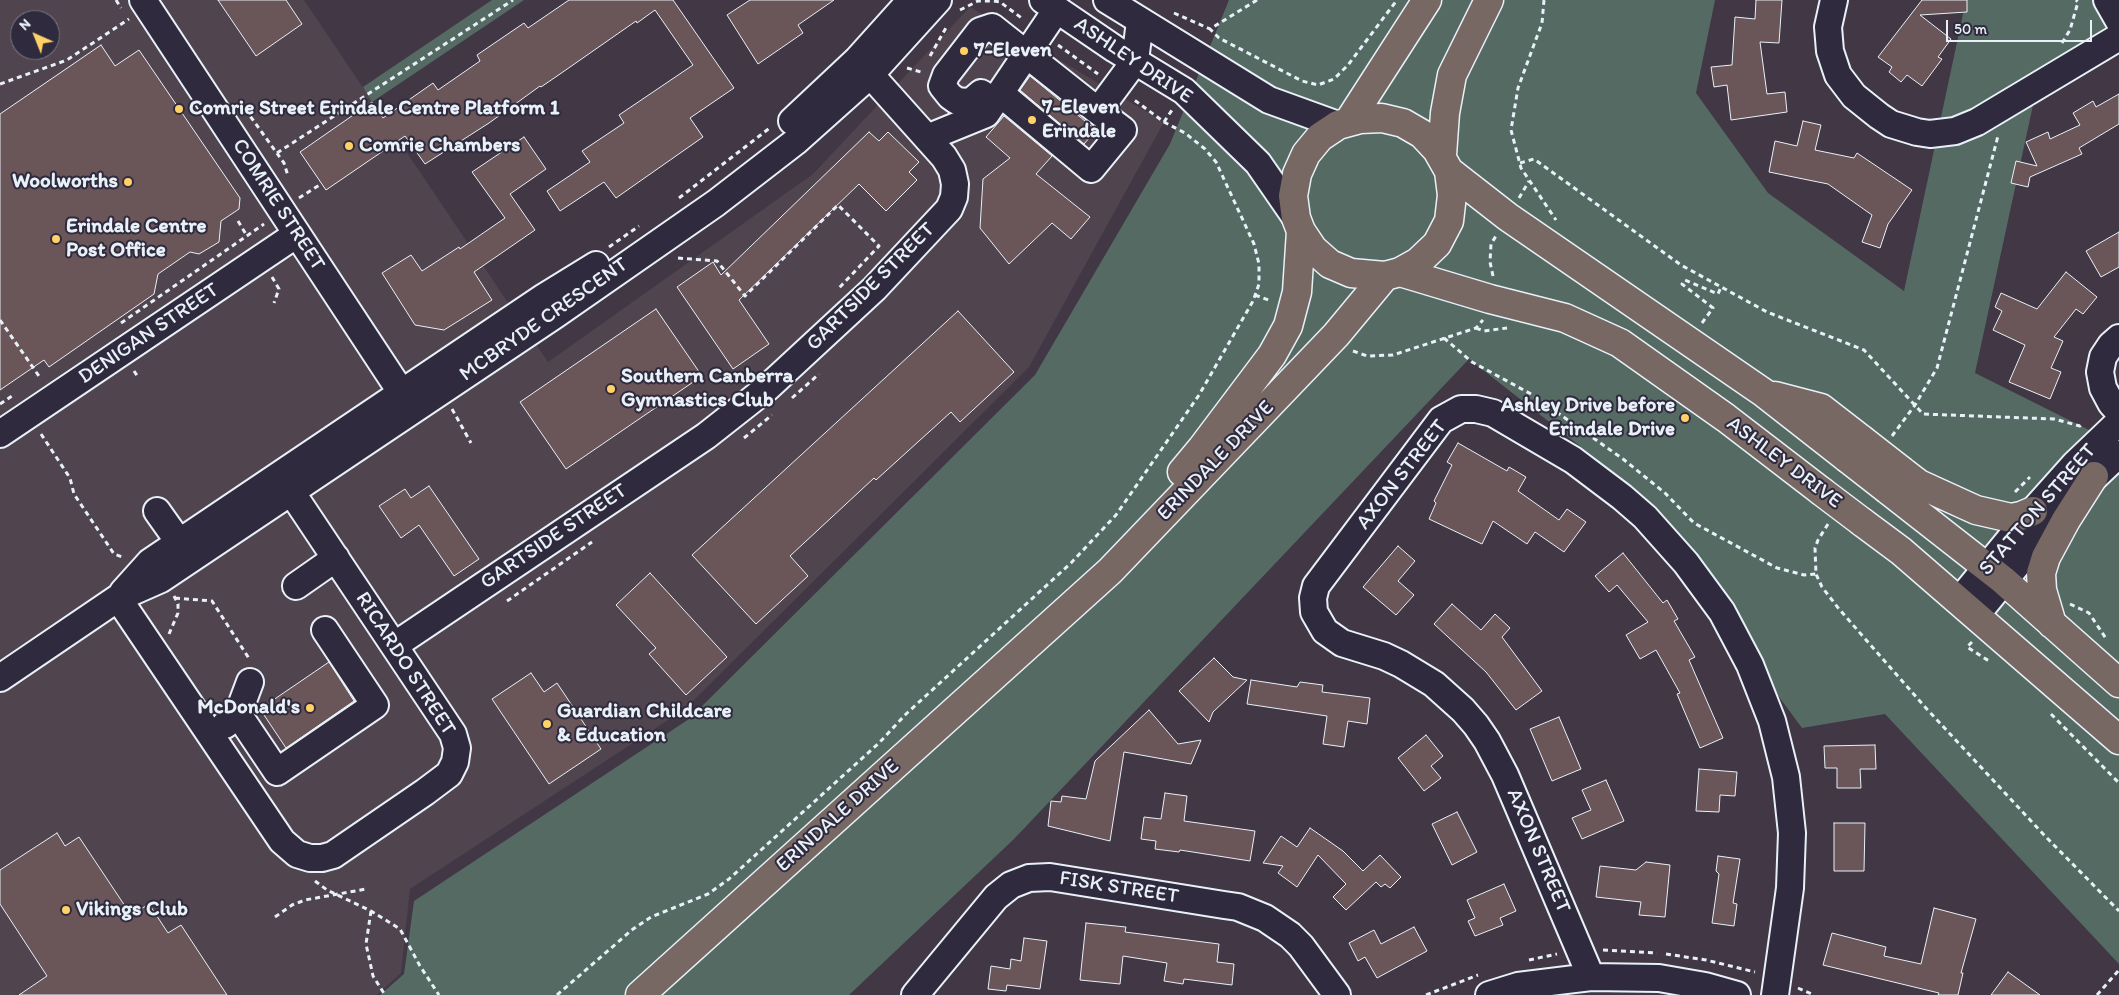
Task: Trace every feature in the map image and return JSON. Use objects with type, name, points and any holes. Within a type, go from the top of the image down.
[{"type":"main road","points":[[1343,123],[1427,0]]},
{"type":"main road","points":[[1445,163],[1422,134],[1403,123],[1382,118],[1343,123],[1320,137],[1311,148],[1297,174],[1294,196],[1298,224],[1313,249],[1330,264],[1351,273],[1392,274],[1418,262],[1437,244],[1449,220],[1452,195],[1445,163],[1445,113],[1452,75],[1489,0]]},
{"type":"main road","name":"ASHLEY DRIVE","points":[[1445,163],[1508,217],[1764,393],[1854,448],[1895,480],[1995,574],[2119,683]]},
{"type":"main road","name":"ERINDALE DRIVE","points":[[1037,637],[1126,538],[1202,448],[1272,355],[1288,326],[1297,292],[1298,224]]},
{"type":"main road","name":"ASHLEY DRIVE","points":[[1392,274],[1565,318],[1620,343],[1726,418],[1901,551],[2119,740]]},
{"type":"main road","name":"ERINDALE DRIVE","points":[[640,995],[1110,571],[1392,274]]},
{"type":"main road","points":[[2052,624],[2042,590],[2041,574],[2046,557],[2066,520],[2094,476]]},
{"type":"main road","points":[[1895,480],[1919,484],[1984,513],[2011,518],[2032,511]]},
{"type":"street","name":"ASHLEY DRIVE","points":[[1107,0],[1269,100],[1343,123]]},
{"type":"street","points":[[1834,0],[1828,28],[1830,51],[1838,75],[1854,96],[1885,120],[1917,132],[1930,134],[1955,131],[1977,122],[2119,37]]},
{"type":"street","points":[[2107,0],[2119,21]]},
{"type":"street","name":"MCBRYDE CRESCENT","points":[[0,678],[118,598],[161,579],[286,483],[408,401],[544,297],[657,237],[686,207],[726,186],[807,108],[864,67],[932,1]]},
{"type":"street","name":"ASHLEY DRIVE","points":[[1046,4],[1184,92],[1258,163],[1298,224]]},
{"type":"street","points":[[927,138],[986,114],[1027,53],[1046,4]]},
{"type":"street","name":"COMRIE STREET","points":[[136,10],[254,169],[408,401]]},
{"type":"street","points":[[1098,111],[1135,62],[1140,21]]},
{"type":"street","points":[[992,28],[1027,53],[1123,130],[1091,170],[997,98],[981,93],[973,100],[966,102],[957,101],[942,86],[946,75],[980,31],[992,28]]},
{"type":"street","name":"GARTSIDE STREET","points":[[395,645],[706,436],[767,388],[874,289],[949,210],[954,198],[955,184],[952,170],[944,156],[864,67]]},
{"type":"street","name":"DENIGAN STREET","points":[[0,434],[297,234]]},
{"type":"street","points":[[2119,338],[2111,345],[2103,357],[2100,372],[2103,388],[2111,403],[2119,412]]},
{"type":"street","name":"AXON STREET","points":[[1591,977],[1505,775],[1476,725],[1463,710],[1434,684],[1402,664],[1384,656],[1342,644],[1325,631],[1314,612],[1313,598],[1316,586],[1441,420],[1461,409],[1476,409],[1493,413],[1573,460],[1622,497],[1644,517],[1686,563],[1722,612],[1750,666],[1772,721],[1786,777],[1792,833],[1790,888],[1775,995]]},
{"type":"street","name":"STATTON STREET","points":[[1968,608],[1995,574],[2032,511],[2074,464],[2119,422]]},
{"type":"street","name":"STATTON STREET","points":[[1995,574],[2049,524],[2094,476],[2119,454]]},
{"type":"street","name":"MCBRYDE CRESCENT","points":[[118,598],[150,562],[179,542],[286,483]]},
{"type":"street","name":"RICARDO STREET","points":[[118,598],[282,840],[297,854],[310,858],[322,858],[333,855],[449,774],[455,762],[457,748],[454,734],[286,483]]},
{"type":"street","points":[[157,511],[179,542]]},
{"type":"street","points":[[296,586],[336,558]]},
{"type":"street","points":[[238,714],[277,772],[375,705],[325,630]]},
{"type":"street","points":[[212,737],[238,714],[252,674]]},
{"type":"street","name":"FISK STREET","points":[[915,995],[996,898],[1011,885],[1030,878],[1050,877],[1224,904],[1238,907],[1265,918],[1301,946],[1337,995]]},
{"type":"street","points":[[1490,995],[1518,986],[1591,977],[1659,978],[1705,986],[1737,995]]},
{"type":"path","points":[[116,0],[136,10]]},
{"type":"path","points":[[254,169],[514,0]]},
{"type":"path","points":[[1210,29],[1257,0]]},
{"type":"path","points":[[1167,10],[1210,29],[1219,38],[1302,81],[1318,85],[1334,79],[1348,65],[1397,0]]},
{"type":"path","points":[[1529,181],[1520,163],[1511,130],[1518,88],[1542,23],[1544,0]]},
{"type":"path","points":[[2061,46],[2070,30],[2078,2],[2076,0]]},
{"type":"path","points":[[133,25],[136,10]]},
{"type":"path","points":[[0,84],[67,60],[136,10]]},
{"type":"path","points":[[238,99],[284,164],[288,178]]},
{"type":"path","points":[[1915,405],[1937,368],[2006,104]]},
{"type":"path","points":[[686,207],[778,121]]},
{"type":"path","points":[[557,995],[633,929],[651,917],[708,894],[729,879],[879,744],[906,714],[1071,563],[1116,515],[1194,403],[1255,295],[1259,284],[1259,264],[1254,244],[1216,162],[1205,149],[1185,133],[1164,122]]},
{"type":"path","points":[[1520,163],[1534,159],[1681,264],[1721,287],[1767,312],[1864,350],[1923,414],[2054,419],[2080,426]]},
{"type":"path","points":[[293,193],[297,200],[321,184]]},
{"type":"path","points":[[609,247],[657,237],[717,262],[745,296],[838,205],[879,246],[834,293]]},
{"type":"path","points":[[115,327],[269,221]]},
{"type":"path","points":[[1695,319],[1702,324],[1713,308],[1682,284],[1685,280],[1718,294],[1721,287]]},
{"type":"path","points":[[1255,295],[1293,308]]},
{"type":"path","points":[[1336,335],[1346,347],[1360,354],[1386,357],[1476,328],[1486,313]]},
{"type":"path","points":[[0,320],[41,378]]},
{"type":"path","points":[[1476,328],[1484,331],[1509,328]]},
{"type":"path","points":[[1444,338],[1472,362],[1531,394],[1623,459],[1665,493],[1694,523],[1777,568],[1804,575],[1816,574]]},
{"type":"path","points":[[0,404],[6,400]]},
{"type":"path","points":[[450,404],[471,443]]},
{"type":"path","points":[[28,415],[70,478],[74,494],[114,554],[130,559]]},
{"type":"path","points":[[2074,432],[2085,421]]},
{"type":"path","points":[[2010,495],[2035,472]]},
{"type":"path","points":[[1824,530],[1815,548],[1816,574],[1822,586],[1839,609],[1925,708],[2045,836],[2119,911]]},
{"type":"path","points":[[2065,597],[2070,604],[2089,613],[2110,646]]},
{"type":"path","points":[[175,598],[212,601],[252,674]]},
{"type":"path","points":[[1967,647],[1996,664]]},
{"type":"path","points":[[2050,713],[2119,783]]},
{"type":"path","points":[[275,917],[292,905],[305,900],[366,889]]},
{"type":"path","points":[[371,911],[366,944],[373,976],[385,995]]},
{"type":"path","points":[[420,966],[439,995]]},
{"type":"path","points":[[2097,995],[2119,970]]},
{"type":"shaded area","points":[[0,0],[304,0],[548,362],[813,174],[970,7],[1164,122],[1029,367],[685,709],[410,889],[401,973],[377,995],[0,995]]},
{"type":"green space","points":[[492,0],[524,0],[372,102],[363,87]]},
{"type":"green space","points":[[1229,0],[1715,0],[1696,93],[1768,193],[1904,291],[1966,0],[2098,0],[2108,33],[2033,105],[1975,373],[2093,432],[2119,463],[2119,964],[1885,714],[1802,728],[1613,472],[1469,359],[1014,839],[849,995],[380,995],[404,974],[414,901],[689,719],[1035,375],[1170,144]]},
{"type":"building","points":[[218,0],[286,0],[302,24],[256,56]]},
{"type":"building","points":[[569,0],[673,0],[734,88],[690,118],[703,137],[616,198],[604,182],[560,211],[547,191],[590,162],[582,151],[624,123],[619,115],[693,65],[655,10],[540,86],[489,123],[425,164],[405,136],[326,190],[300,152],[372,102],[383,118],[433,83],[438,90],[480,61],[477,55],[524,23],[528,28]]},
{"type":"building","points":[[750,0],[834,0],[798,25],[803,33],[758,64],[727,15]]},
{"type":"building","points":[[1756,0],[1782,0],[1779,43],[1760,42],[1767,94],[1785,92],[1787,112],[1731,120],[1727,85],[1714,87],[1711,67],[1732,65],[1735,17],[1755,19]]},
{"type":"building","points":[[1922,0],[1967,0],[1967,12],[1920,15],[1951,39],[1938,57],[1942,59],[1922,86],[1907,75],[1901,82],[1889,72],[1892,67],[1878,57]]},
{"type":"building","points":[[101,45],[115,66],[139,50],[240,198],[239,209],[221,221],[219,242],[199,254],[190,252],[158,274],[154,294],[49,367],[44,360],[0,390],[0,114]]},
{"type":"building","points":[[1030,76],[1096,130],[1084,144],[1020,90]]},
{"type":"building","points":[[2119,94],[2119,124],[2079,148],[2082,154],[2030,177],[2028,187],[2011,183],[2016,161],[2037,166],[2026,142],[2048,132],[2050,139],[2080,125],[2073,113],[2093,101],[2096,107]]},
{"type":"building","points":[[1004,116],[1052,156],[1036,174],[1090,217],[1071,239],[1052,223],[1009,264],[980,228],[983,179],[1010,158],[986,137]]},
{"type":"building","points":[[1803,121],[1821,125],[1815,150],[1854,158],[1857,153],[1912,190],[1888,224],[1880,248],[1862,242],[1872,215],[1828,184],[1769,172],[1775,141],[1797,146]]},
{"type":"building","points":[[869,132],[879,141],[888,132],[919,162],[909,172],[917,180],[886,211],[859,184],[739,300],[769,344],[733,369],[677,287],[713,262],[721,275]]},
{"type":"building","points":[[524,137],[546,169],[510,194],[535,230],[474,272],[492,300],[444,330],[415,325],[382,273],[411,255],[422,271],[459,247],[460,249],[505,218],[472,172]]},
{"type":"building","points":[[2119,232],[2119,267],[2101,277],[2086,251]]},
{"type":"building","points":[[2066,272],[2097,297],[2083,314],[2076,309],[2054,337],[2063,341],[2051,368],[2061,372],[2050,399],[2009,382],[2025,345],[1993,330],[2002,311],[1995,307],[2001,293],[2037,309]]},
{"type":"building","name":"Southern Canberra Gymnastics Club","points":[[656,309],[702,376],[566,469],[520,402]]},
{"type":"building","points":[[958,311],[1014,372],[960,422],[951,412],[876,480],[874,478],[790,556],[808,576],[756,624],[692,555]]},
{"type":"building","points":[[1458,443],[1507,471],[1509,467],[1526,477],[1518,491],[1559,520],[1567,509],[1586,522],[1564,552],[1535,532],[1527,544],[1493,521],[1482,544],[1429,519],[1436,503],[1434,501],[1452,465],[1447,462]]},
{"type":"building","points":[[429,486],[479,559],[454,576],[419,525],[401,538],[379,506],[405,489],[411,498]]},
{"type":"building","points":[[1398,546],[1415,561],[1398,581],[1414,595],[1396,615],[1363,587]]},
{"type":"building","points":[[1623,553],[1663,603],[1667,600],[1678,619],[1674,621],[1695,657],[1689,660],[1723,738],[1700,748],[1677,694],[1680,693],[1656,650],[1640,659],[1626,635],[1648,622],[1617,585],[1609,592],[1595,576]]},
{"type":"building","points":[[650,573],[727,657],[686,695],[649,654],[656,648],[616,605]]},
{"type":"building","points":[[1452,604],[1481,630],[1495,614],[1510,628],[1502,637],[1542,691],[1516,710],[1486,672],[1434,624]]},
{"type":"building","points":[[1214,658],[1233,677],[1247,680],[1213,712],[1209,722],[1179,691]]},
{"type":"building","name":"McDonald's","points":[[329,662],[354,701],[286,748],[260,709]]},
{"type":"building","name":"Guardian Childcare & Education","points":[[531,673],[544,692],[557,683],[601,749],[549,784],[492,699]]},
{"type":"building","points":[[1251,680],[1297,687],[1300,682],[1323,685],[1322,692],[1370,698],[1367,724],[1348,721],[1344,747],[1323,744],[1327,716],[1247,704]]},
{"type":"building","points":[[1149,710],[1178,744],[1201,740],[1191,764],[1124,752],[1110,841],[1048,826],[1051,801],[1061,802],[1062,796],[1086,799],[1095,761]]},
{"type":"building","points":[[1559,717],[1581,769],[1552,781],[1530,729]]},
{"type":"building","points":[[1426,735],[1443,756],[1431,766],[1441,778],[1424,791],[1398,758]]},
{"type":"building","points":[[1875,745],[1876,769],[1860,769],[1861,788],[1837,788],[1837,768],[1825,768],[1824,746]]},
{"type":"building","points":[[1699,769],[1737,772],[1735,796],[1720,795],[1719,812],[1696,811]]},
{"type":"building","points":[[1606,780],[1624,821],[1582,839],[1572,818],[1591,810],[1582,790]]},
{"type":"building","points":[[1165,793],[1187,796],[1184,821],[1255,831],[1250,861],[1180,850],[1179,852],[1155,849],[1156,841],[1141,839],[1144,817],[1161,819]]},
{"type":"building","points":[[1457,812],[1477,852],[1452,865],[1432,824]]},
{"type":"building","points":[[1834,823],[1865,823],[1864,871],[1834,871]]},
{"type":"building","points":[[1310,828],[1343,851],[1363,871],[1380,855],[1401,877],[1390,888],[1385,884],[1381,887],[1376,882],[1346,910],[1333,897],[1346,884],[1318,855],[1297,887],[1278,873],[1283,866],[1263,863],[1281,836],[1297,847]]},
{"type":"building","name":"Vikings Club","points":[[57,833],[65,846],[79,837],[131,915],[149,904],[168,933],[181,925],[227,995],[19,995],[47,976],[0,904],[0,870]]},
{"type":"building","points":[[1718,856],[1740,859],[1733,903],[1737,904],[1734,926],[1712,923],[1719,874],[1716,871]]},
{"type":"building","points":[[1646,862],[1670,865],[1665,917],[1639,915],[1641,902],[1596,897],[1600,866],[1636,870]]},
{"type":"building","points":[[1504,884],[1516,911],[1500,918],[1503,925],[1475,936],[1468,921],[1475,918],[1467,900]]},
{"type":"building","points":[[1934,908],[1976,919],[1961,973],[1963,973],[1958,995],[1938,995],[1939,993],[1823,965],[1832,933],[1886,947],[1884,956],[1921,964]]},
{"type":"building","points":[[1086,923],[1126,927],[1125,932],[1219,944],[1217,962],[1234,964],[1232,985],[1184,979],[1183,984],[1164,981],[1167,963],[1123,956],[1120,984],[1080,980]]},
{"type":"building","points":[[1414,927],[1427,951],[1377,978],[1365,957],[1358,961],[1349,943],[1374,930],[1381,944]]},
{"type":"building","points":[[1024,938],[1047,941],[1040,989],[1007,985],[1006,991],[988,989],[991,966],[1010,969],[1011,959],[1021,961]]},
{"type":"building","points":[[2008,972],[2040,995],[1991,995]]},
{"type":"place","name":"7-Eleven","points":[[964,51]]},
{"type":"place","name":"Comrie Street Erindale Centre Platform 1","points":[[179,109]]},
{"type":"place","name":"7-Eleven Erindale","points":[[1032,120]]},
{"type":"place","name":"Comrie Chambers","points":[[349,146]]},
{"type":"place","name":"Woolworths","points":[[128,182]]},
{"type":"place","name":"Erindale Centre Post Office","points":[[56,239]]},
{"type":"place","name":"Southern Canberra Gymnastics Club","points":[[611,389]]},
{"type":"place","name":"Ashley Drive before Erindale Drive","points":[[1685,418]]},
{"type":"place","name":"McDonald's","points":[[310,708]]},
{"type":"place","name":"Guardian Childcare & Education","points":[[547,724]]},
{"type":"place","name":"Vikings Club","points":[[66,910]]}]
